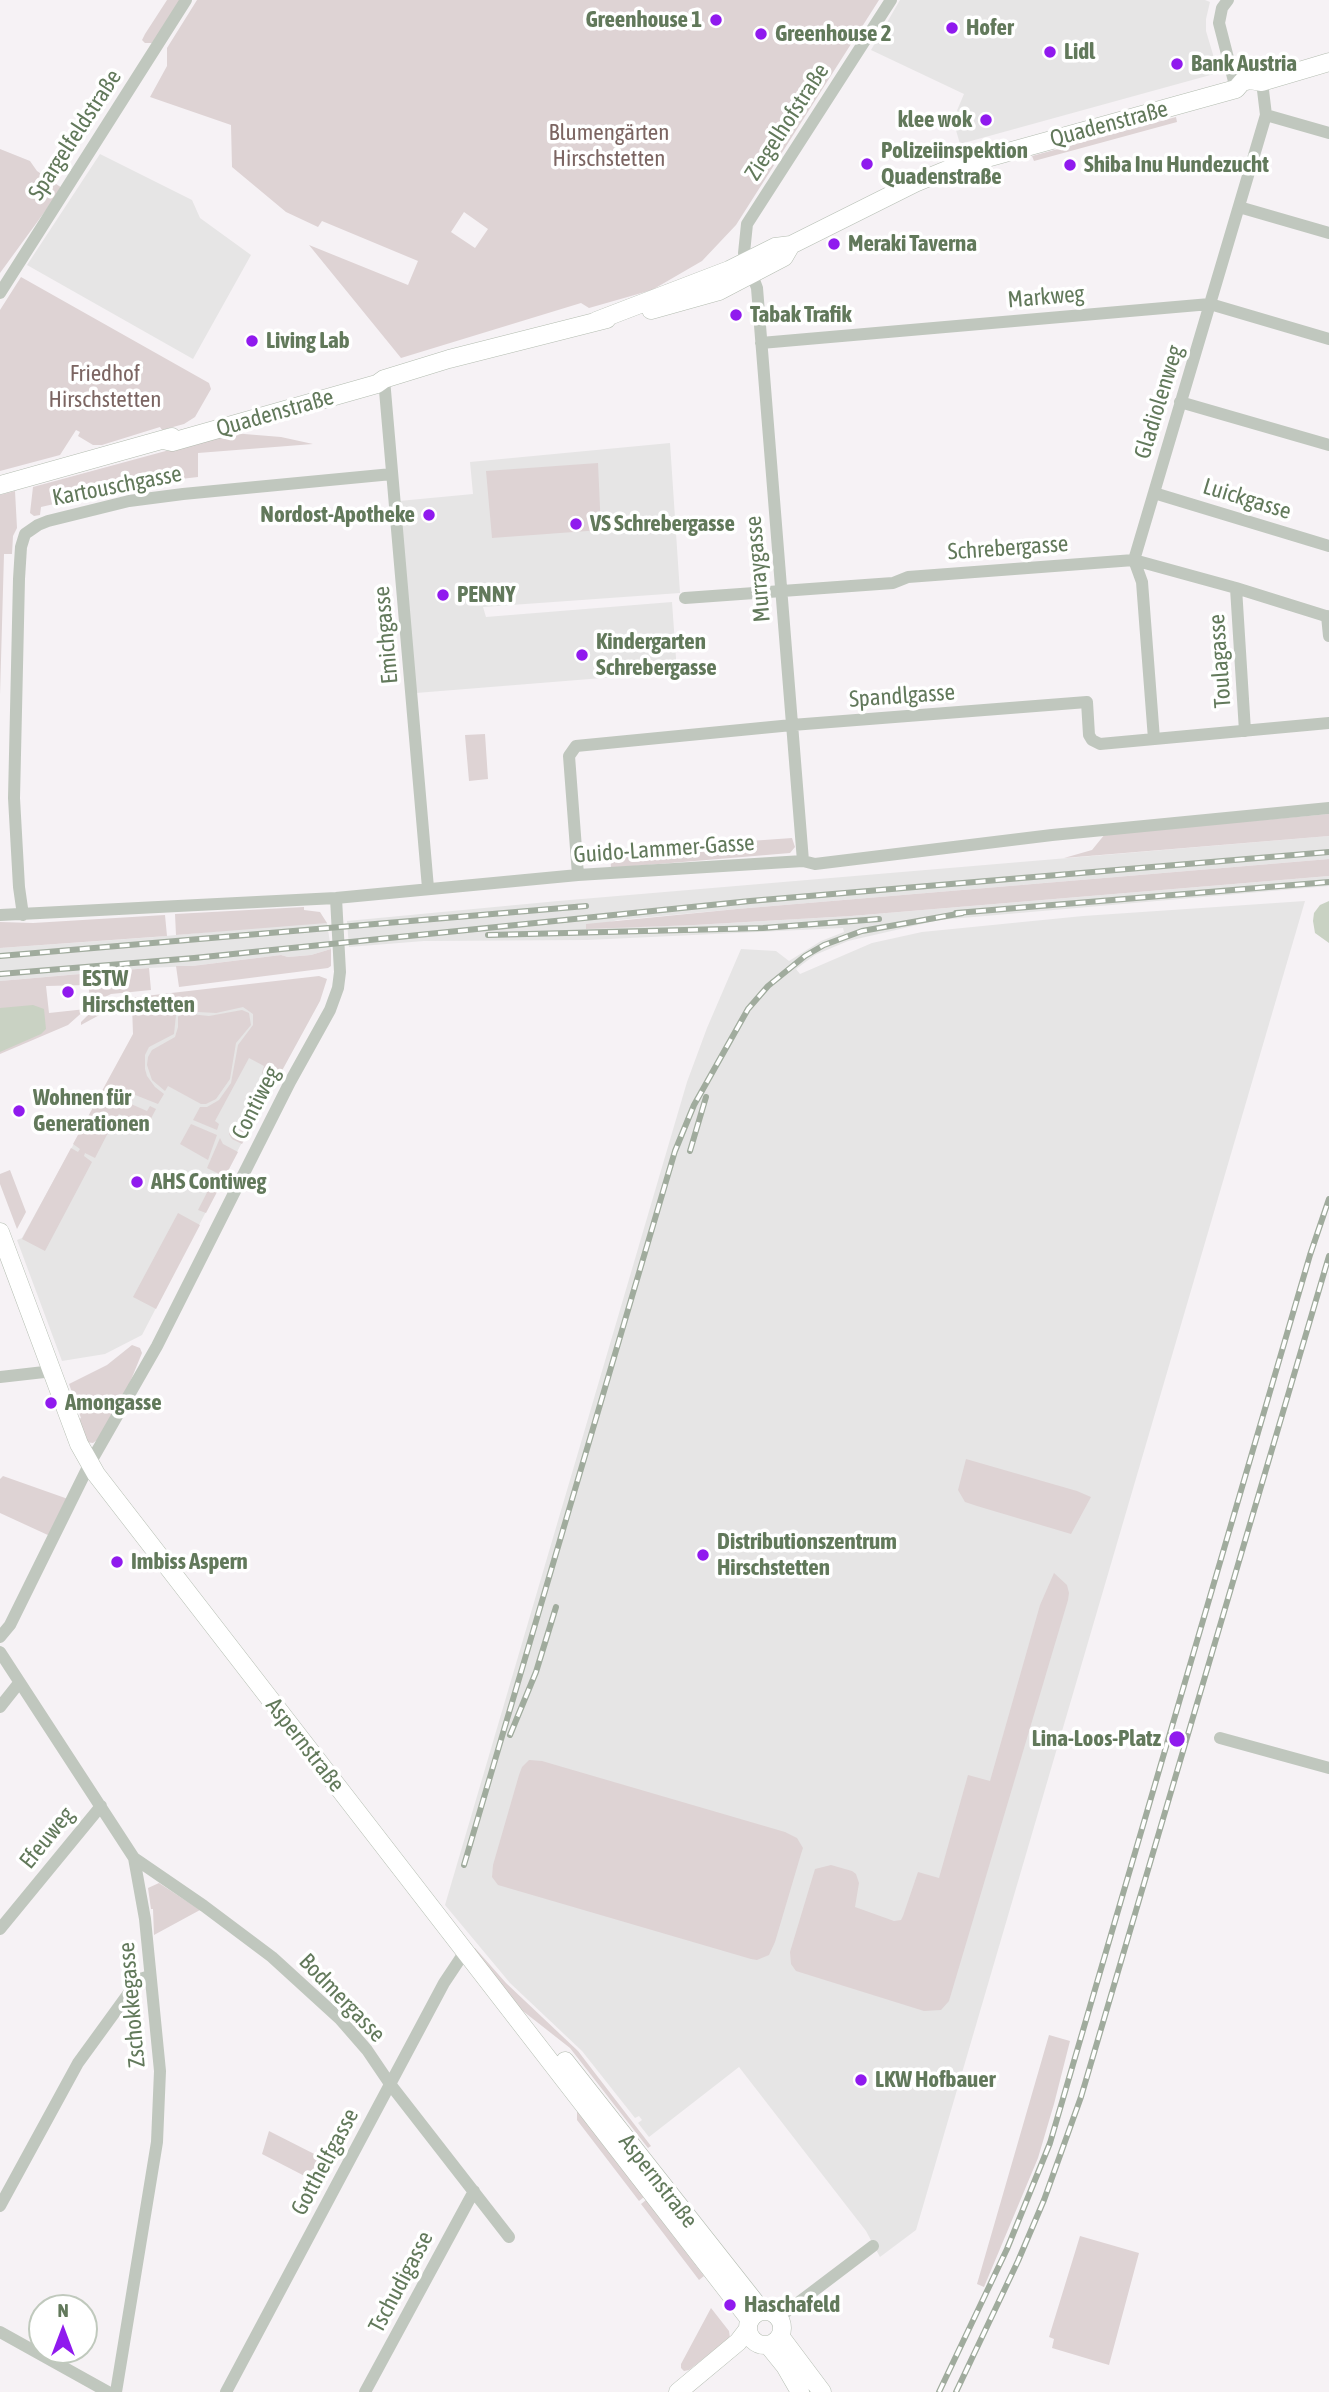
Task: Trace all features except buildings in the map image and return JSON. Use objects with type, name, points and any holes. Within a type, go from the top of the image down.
[{"type":"main road","name":"Quadenstraße","points":[[0,485],[374,378],[384,379],[449,359],[596,321],[666,307],[719,291],[750,267],[784,257],[791,245],[915,183],[954,167],[1236,89],[1244,93],[1256,90],[1262,82],[1329,62]]},
{"type":"main road","name":"Aspernstraße","points":[[0,1232],[89,1465],[464,1953],[759,2320],[782,2327],[770,2342]]},
{"type":"main road","name":"Aspernstraße","points":[[759,2320],[752,2340],[770,2342],[822,2392]]},
{"type":"main road","points":[[678,2392],[738,2342],[759,2320]]},
{"type":"main road","name":"Aspernstraße","points":[[770,2342],[800,2392]]},
{"type":"main road","points":[[690,2392],[722,2366],[770,2342]]},
{"type":"street","name":"Spargelfeldstraße","points":[[0,293],[186,0]]},
{"type":"street","name":"Ziegelhofstraße","points":[[750,267],[744,253],[747,225],[891,0]]},
{"type":"street","points":[[1228,0],[1222,8],[1219,23],[1236,89]]},
{"type":"street","name":"Gladiolenweg","points":[[1135,560],[1266,115],[1262,82]]},
{"type":"street","points":[[1266,115],[1329,133]]},
{"type":"street","points":[[1239,207],[1329,233]]},
{"type":"street","name":"Murraygasse","points":[[750,267],[757,288],[803,861]]},
{"type":"street","name":"Markweg","points":[[761,343],[1210,304],[1329,339]]},
{"type":"street","name":"Emichgasse","points":[[384,379],[428,888]]},
{"type":"street","points":[[1180,402],[1329,445]]},
{"type":"street","name":"Kartouschgasse","points":[[23,915],[14,798],[19,579],[21,547],[25,534],[31,528],[48,521],[129,501],[204,491],[392,474]]},
{"type":"street","name":"Luickgasse","points":[[1154,493],[1329,545]]},
{"type":"street","points":[[1135,560],[1143,582],[1154,739]]},
{"type":"street","name":"Schrebergasse","points":[[684,598],[893,583],[908,577],[1135,560],[1236,587],[1328,616]]},
{"type":"street","name":"Toulagasse","points":[[1236,587],[1245,731]]},
{"type":"street","points":[[1328,616],[1329,636]]},
{"type":"street","name":"Spandlgasse","points":[[578,875],[569,756],[576,746],[792,725],[1087,702],[1089,735],[1094,742],[1100,744],[1329,723]]},
{"type":"street","name":"Guido-Lammer-Gasse","points":[[0,915],[335,898],[578,875],[803,861],[815,864],[1065,834],[1329,808]]},
{"type":"street","name":"Contiweg","points":[[89,1465],[157,1346],[290,1082],[330,1010],[338,988],[340,972],[335,898]]},
{"type":"street","points":[[0,1377],[53,1371]]},
{"type":"street","points":[[0,1637],[10,1625],[89,1465]]},
{"type":"street","name":"Zschokkegasse","points":[[0,1653],[134,1858],[145,1919],[160,2071],[158,2142],[116,2392]]},
{"type":"street","points":[[0,1707],[19,1683]]},
{"type":"street","points":[[1220,1738],[1329,1769]]},
{"type":"street","name":"Efeuweg","points":[[0,1929],[101,1806]]},
{"type":"street","name":"Bodmergasse","points":[[134,1858],[272,1957],[340,2019],[367,2050],[390,2084],[509,2237]]},
{"type":"street","name":"Gotthelfgasse","points":[[226,2392],[444,1983],[464,1953]]},
{"type":"street","points":[[0,2206],[78,2063],[140,1979],[150,1976]]},
{"type":"street","name":"Tschudigasse","points":[[365,2392],[474,2192]]},
{"type":"street","points":[[759,2320],[873,2246]]},
{"type":"street","points":[[0,2332],[108,2392]]},
{"type":"shaded area","points":[[900,0],[1205,0],[1210,2],[1206,31],[1214,58],[1214,74],[960,144],[953,120],[964,94],[871,50]]},
{"type":"shaded area","points":[[100,154],[192,200],[200,218],[251,255],[193,359],[27,265]]},
{"type":"shaded area","points":[[670,443],[680,593],[483,607],[486,617],[672,602],[677,672],[416,693],[399,501],[473,494],[470,462]]},
{"type":"shaded area","points":[[1329,836],[1329,859],[618,920],[586,928],[851,916],[1329,876],[1329,886],[939,920],[848,941],[815,955],[796,969],[800,974],[872,943],[922,932],[1083,916],[1305,901],[916,2230],[880,2257],[866,2231],[739,2067],[649,2137],[638,2123],[642,2120],[639,2116],[635,2118],[582,2051],[510,1983],[445,1905],[687,1082],[707,1028],[741,949],[776,951],[789,961],[821,941],[844,932],[843,928],[587,940],[424,941],[349,947],[347,921]]},
{"type":"shaded area","points":[[1329,901],[1329,943],[1315,933],[1313,921],[1314,913],[1320,905]]},
{"type":"shaded area","points":[[327,923],[331,949],[311,955],[281,955],[192,966],[0,981],[0,948]]},
{"type":"shaded area","name":"AHS Contiweg","points":[[310,992],[278,1073],[142,1335],[105,1354],[62,1361],[17,1240],[22,1238],[126,1049],[142,1048],[144,1011]]},
{"type":"shaded area","points":[[33,1005],[44,1009],[46,1029],[41,1034],[0,1052],[0,1008]]},
{"type":"green space","points":[[167,0],[182,0],[152,43],[145,43],[142,40],[145,34]]},
{"type":"green space","name":"Blumengärten Hirschstetten","points":[[197,0],[879,0],[736,225],[702,261],[652,290],[589,308],[581,303],[401,358],[309,245],[408,285],[418,261],[322,221],[318,227],[286,212],[232,167],[231,125],[150,97],[167,66],[167,48]],"holes":[[[464,212],[488,229],[475,248],[451,232]]]},
{"type":"green space","points":[[1176,117],[1177,122],[1034,161],[1032,156]]},
{"type":"green space","points":[[0,149],[30,161],[37,171],[62,188],[0,273]]},
{"type":"green space","name":"Friedhof Hirschstetten","points":[[21,277],[209,383],[211,389],[195,417],[184,424],[162,430],[160,427],[102,445],[93,445],[78,436],[80,432],[76,430],[60,455],[0,471],[0,310]]},
{"type":"green space","points":[[232,433],[281,437],[313,444],[198,453],[198,477],[146,483],[41,507],[40,515],[34,516],[30,513],[33,487]]},
{"type":"green space","points":[[598,463],[601,530],[492,538],[486,471]]},
{"type":"green space","points":[[15,491],[17,528],[13,536],[12,554],[4,554],[0,695],[0,495]]},
{"type":"green space","points":[[485,734],[488,779],[469,781],[465,735]]},
{"type":"green space","points":[[1329,814],[1329,836],[1064,858],[1092,850],[1105,834]]},
{"type":"green space","points":[[792,838],[795,847],[790,853],[611,868],[610,851]]},
{"type":"green space","points":[[1329,859],[1329,876],[851,916],[586,929],[586,924],[737,909]]},
{"type":"green space","points":[[304,907],[304,910],[320,912],[327,923],[176,935],[175,914]]},
{"type":"green space","points":[[165,915],[167,936],[0,948],[0,922],[33,923]]},
{"type":"green space","points":[[331,949],[331,966],[328,968],[179,987],[176,966],[281,955],[311,955]]},
{"type":"green space","points":[[149,968],[151,990],[111,994],[93,1003],[88,985],[46,986],[49,1013],[86,1009],[68,1025],[0,1054],[0,981]]},
{"type":"green space","points":[[319,976],[327,979],[320,1001],[242,1144],[232,1139],[230,1131],[238,1134],[268,1077],[262,1073],[264,1066],[249,1058],[215,1121],[219,1124],[217,1130],[193,1120],[200,1107],[207,1107],[219,1100],[231,1083],[238,1045],[253,1025],[253,1014],[243,1007],[216,1013],[180,1011],[176,1015],[174,1034],[149,1047],[145,1055],[147,1076],[164,1094],[158,1104],[120,1089],[117,1092],[133,1099],[131,1104],[147,1111],[150,1106],[156,1109],[146,1128],[119,1114],[114,1122],[104,1117],[103,1120],[112,1125],[95,1158],[85,1153],[84,1156],[92,1162],[45,1251],[22,1239],[71,1148],[78,1152],[80,1149],[73,1144],[133,1034],[132,1006],[105,1012],[81,1025],[92,1011],[107,1002],[119,999]]},
{"type":"green space","points":[[242,1010],[249,1013],[251,1025],[236,1043],[230,1079],[216,1099],[201,1104],[168,1086],[165,1091],[152,1080],[147,1065],[148,1057],[152,1050],[175,1037],[180,1013],[209,1016]]},
{"type":"green space","points":[[191,1124],[217,1135],[208,1160],[180,1144]]},
{"type":"green space","points":[[220,1138],[223,1144],[238,1152],[206,1213],[198,1210],[217,1173],[207,1168]]},
{"type":"green space","points":[[10,1170],[26,1212],[17,1229],[0,1184],[0,1174]]},
{"type":"green space","points":[[178,1213],[200,1225],[156,1309],[133,1297]]},
{"type":"green space","points":[[132,1345],[140,1348],[142,1353],[126,1392],[97,1440],[93,1443],[85,1442],[77,1420],[81,1418],[69,1384],[107,1365]]},
{"type":"green space","points":[[966,1459],[1091,1497],[1071,1534],[977,1506],[965,1502],[958,1490]]},
{"type":"green space","points":[[3,1476],[68,1499],[50,1536],[0,1513],[0,1479]]},
{"type":"green space","points":[[1054,1573],[1067,1585],[1068,1600],[949,2001],[941,2010],[924,2011],[796,1971],[791,1964],[790,1952],[815,1869],[831,1865],[852,1871],[859,1883],[855,1907],[894,1921],[901,1920],[903,1916],[918,1872],[939,1878],[968,1775],[990,1781],[1040,1605]]},
{"type":"green space","points":[[529,1760],[542,1761],[785,1832],[797,1838],[803,1848],[769,1955],[757,1960],[751,1959],[498,1885],[492,1877],[493,1865],[519,1775]]},
{"type":"green space","points":[[159,1883],[200,1910],[154,1935],[153,1909],[148,1888]]},
{"type":"green space","points":[[475,1948],[506,1983],[578,2051],[651,2146],[648,2148],[570,2048],[514,2004],[472,1950]]},
{"type":"green space","points":[[1049,2035],[1070,2041],[1054,2104],[1038,2158],[984,2287],[977,2284]]},
{"type":"green space","points":[[577,2111],[644,2197],[639,2201],[577,2120]]},
{"type":"green space","points":[[269,2131],[334,2164],[322,2185],[262,2154]]},
{"type":"green space","points":[[646,2200],[704,2276],[699,2280],[641,2204]]},
{"type":"green space","points":[[1080,2236],[1139,2253],[1109,2365],[1052,2348],[1054,2339],[1049,2337]]},
{"type":"green space","points":[[711,2308],[729,2331],[730,2338],[689,2370],[684,2371],[681,2364]]},
{"type":"railway","points":[[0,974],[194,958],[750,901],[1329,852]]},
{"type":"railway","points":[[956,913],[1329,882]]},
{"type":"railway","points":[[0,956],[586,906]]},
{"type":"railway","points":[[464,1865],[675,1151],[694,1105],[748,1009],[768,986],[805,956],[824,945],[862,931],[963,913]]},
{"type":"railway","points":[[488,935],[763,928],[879,919]]},
{"type":"railway","points":[[690,1151],[706,1097]]},
{"type":"railway","points":[[939,2392],[1007,2249],[1050,2143],[1310,1255],[1329,1199]]},
{"type":"railway","points":[[956,2392],[1044,2200],[1081,2097],[1329,1256]]},
{"type":"railway","points":[[510,1735],[536,1672],[556,1607]]},
{"type":"place","name":"Greenhouse 1","points":[[716,20]]},
{"type":"place","name":"Hofer","points":[[952,28]]},
{"type":"place","name":"Greenhouse 2","points":[[761,34]]},
{"type":"place","name":"Lidl","points":[[1050,52]]},
{"type":"place","name":"Bank Austria","points":[[1177,64]]},
{"type":"place","name":"klee wok","points":[[986,120]]},
{"type":"place","name":"Polizeiinspektion Quadenstraße","points":[[867,164]]},
{"type":"place","name":"Shiba Inu Hundezucht","points":[[1070,165]]},
{"type":"place","name":"Meraki Taverna","points":[[834,244]]},
{"type":"place","name":"Tabak Trafik","points":[[736,315]]},
{"type":"place","name":"Living Lab","points":[[252,341]]},
{"type":"place","name":"Nordost-Apotheke","points":[[429,515]]},
{"type":"place","name":"VS Schrebergasse","points":[[576,524]]},
{"type":"place","name":"PENNY","points":[[443,595]]},
{"type":"place","name":"Kindergarten Schrebergasse","points":[[582,655]]},
{"type":"place","name":"ESTW Hirschstetten","points":[[68,992]]},
{"type":"place","name":"Wohnen für Generationen","points":[[19,1111]]},
{"type":"place","name":"AHS Contiweg","points":[[137,1182]]},
{"type":"place","name":"Amongasse","points":[[51,1403]]},
{"type":"place","name":"Distributionszentrum Hirschstetten","points":[[703,1555]]},
{"type":"place","name":"Imbiss Aspern","points":[[117,1562]]},
{"type":"place","name":"Lina-Loos-Platz","points":[[1177,1739]]},
{"type":"place","name":"LKW Hofbauer","points":[[861,2080]]},
{"type":"place","name":"Haschafeld","points":[[730,2305]]}]
